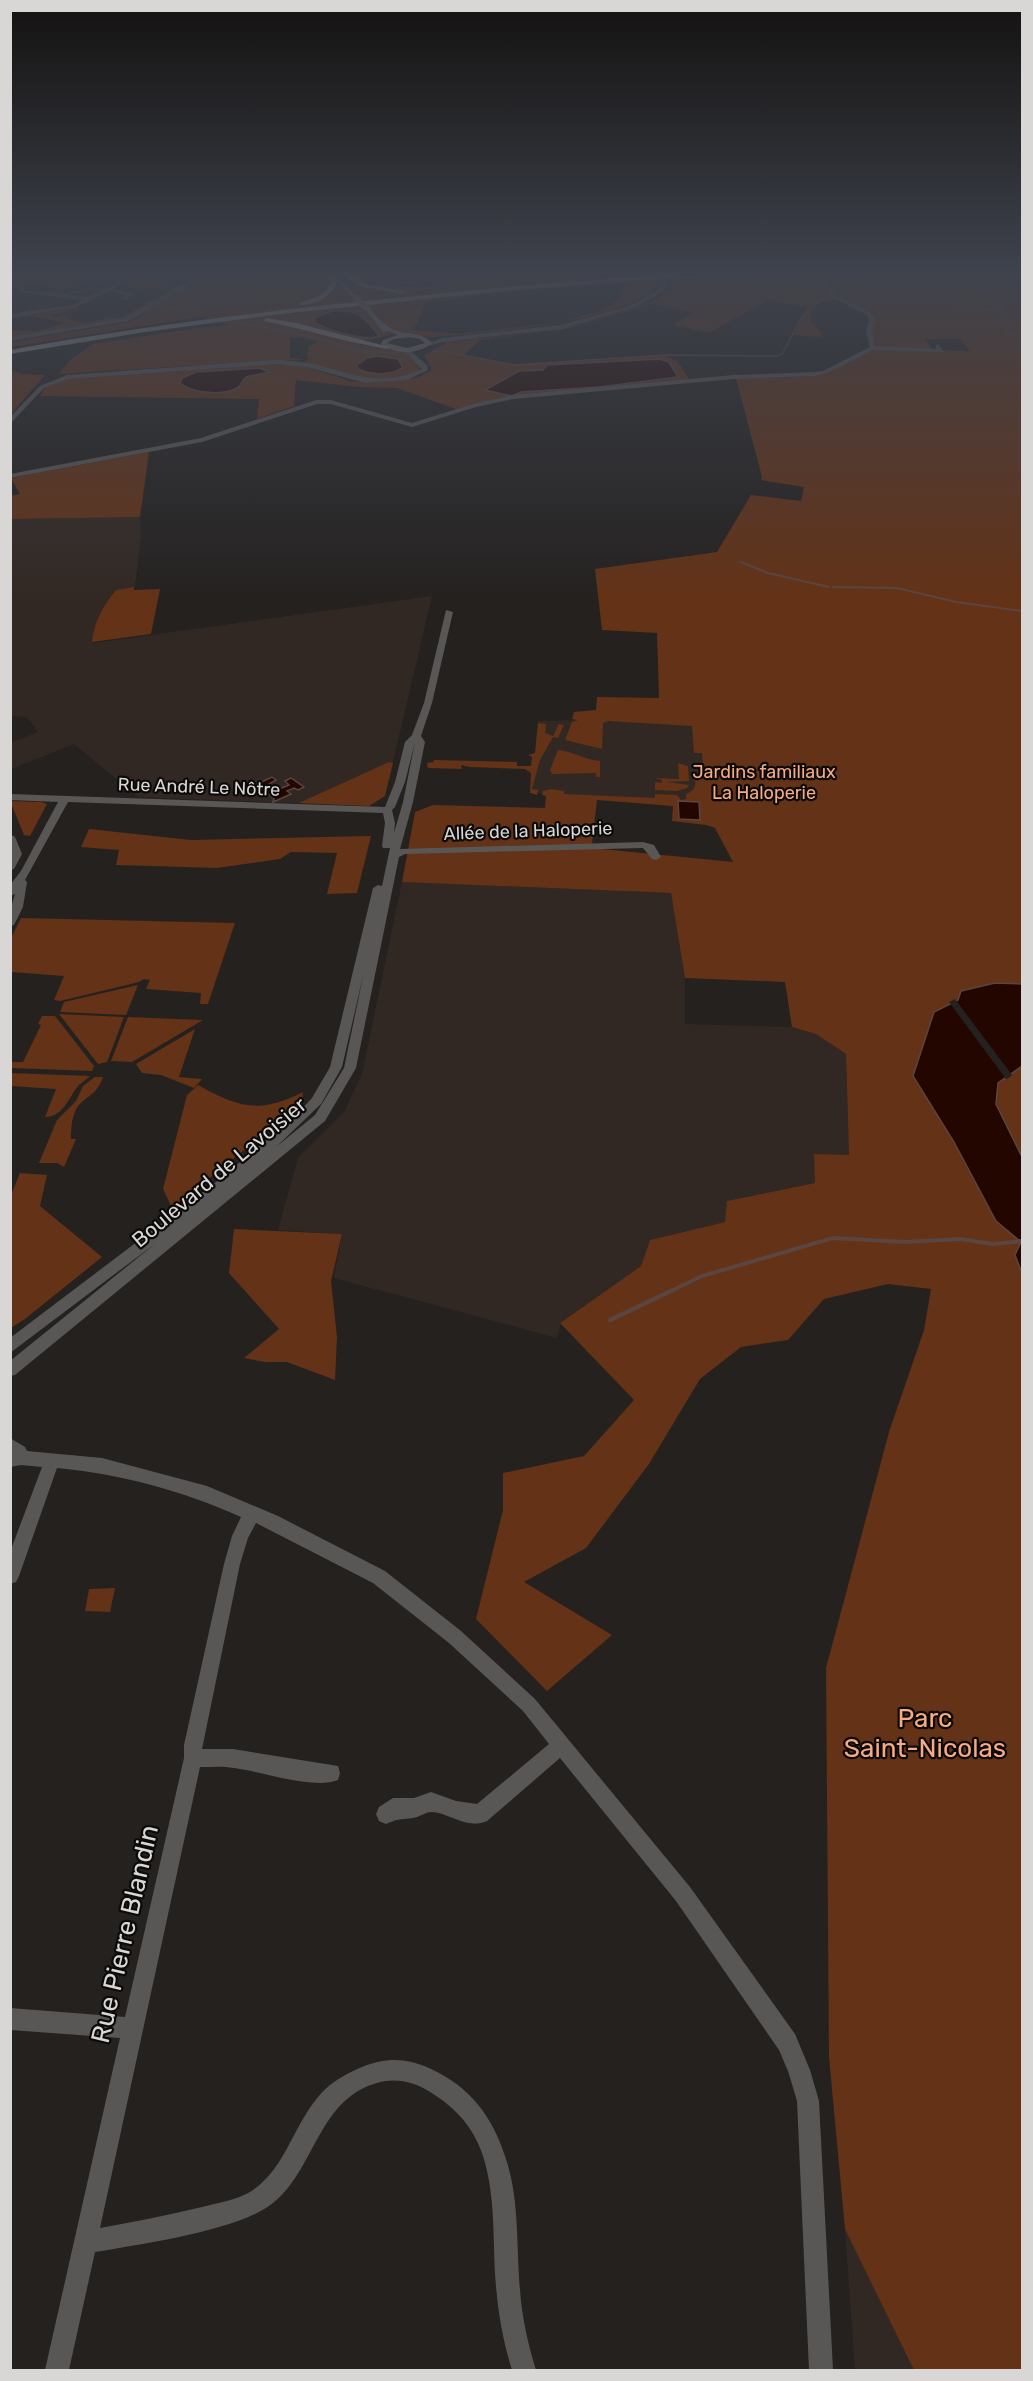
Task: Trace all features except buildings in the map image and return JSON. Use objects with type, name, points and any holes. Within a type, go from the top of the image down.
[{"type":"street","points":[[10,422],[50,382]]},
{"type":"street","points":[[10,476],[202,440],[310,403],[331,402],[412,425],[475,405],[513,397],[677,382]]},
{"type":"street","name":"Boulevard de Lavoisier","points":[[10,1347],[225,1183],[304,1115],[317,1101],[336,1067],[390,834],[388,810],[400,782],[410,742],[416,736],[449,612]]},
{"type":"street","name":"Boulevard de Lavoisier","points":[[10,1370],[320,1118],[350,1068],[420,742],[416,736]]},
{"type":"street","name":"Rue André Le Nôtre","points":[[10,797],[388,810],[395,816],[406,811]]},
{"type":"street","points":[[10,893],[26,871],[65,798]]},
{"type":"street","points":[[10,837],[16,854],[10,867]]},
{"type":"street","name":"Allée de la Haloperie","points":[[394,855],[404,851],[644,844],[651,847],[656,857]]},
{"type":"street","points":[[10,922],[18,907],[26,871]]},
{"type":"street","points":[[14,1454],[52,1461],[102,1465],[201,1491],[252,1512],[379,1577],[455,1637],[521,1698],[563,1745],[683,1894],[787,2042],[799,2070],[808,2101],[821,2370]]},
{"type":"street","points":[[10,1576],[52,1461]]},
{"type":"street","name":"Rue Pierre Blandin","points":[[57,2370],[193,1758],[193,1745],[232,1564],[240,1536],[252,1512]]},
{"type":"street","points":[[386,1814],[393,1808],[414,1808],[431,1802],[456,1811],[480,1814],[563,1745]]},
{"type":"street","points":[[193,1758],[233,1758],[294,1770],[331,1773]]},
{"type":"street","points":[[10,2019],[133,2028]]},
{"type":"street","points":[[84,2242],[220,2214],[257,2201],[274,2189],[287,2173],[305,2137],[336,2093],[379,2070],[404,2069],[456,2094],[486,2134],[501,2178],[505,2203],[507,2289],[511,2319],[524,2370]]},
{"type":"shaded area","points":[[242,382],[237,388],[216,393],[192,389],[180,383]]},
{"type":"shaded area","points":[[499,382],[638,382],[521,392],[512,396],[485,390]]},
{"type":"shaded area","points":[[140,517],[141,537],[135,586],[116,590],[111,596],[93,631],[93,643],[432,596],[385,796],[370,806],[138,797],[74,744],[11,769],[11,743],[38,732],[27,717],[11,716],[11,519]]},
{"type":"shaded area","points":[[538,721],[700,723],[706,825],[672,821],[673,806],[532,793]]},
{"type":"shaded area","points":[[272,777],[276,780],[269,784],[277,790],[289,785],[285,781],[291,778],[304,787],[287,791],[291,794],[273,802],[274,799],[266,792],[261,794],[251,787]]},
{"type":"shaded area","points":[[678,801],[699,802],[700,820],[679,819]]},
{"type":"shaded area","points":[[402,882],[671,893],[685,978],[685,1024],[792,1027],[816,1034],[846,1054],[849,1156],[815,1183],[727,1201],[725,1222],[650,1240],[641,1266],[561,1322],[557,1338],[334,1278],[342,1234],[278,1230],[298,1158],[344,1112],[362,1074]]},
{"type":"shaded area","points":[[995,983],[1022,984],[1022,1066],[998,1083],[996,1104],[1022,1157],[1022,1273],[1015,1255],[1021,1242],[996,1221],[954,1142],[913,1076],[934,1012],[958,1000],[961,991]]},
{"type":"shaded area","points":[[845,2229],[863,2262],[920,2370],[855,2370]]},
{"type":"green space","points":[[11,382],[39,382],[11,414]]},
{"type":"green space","points":[[56,382],[296,382],[294,406],[257,419],[259,399],[40,396],[46,387]]},
{"type":"green space","points":[[315,382],[667,382],[514,396],[456,409],[397,388]]},
{"type":"green space","name":"Parc Saint-Nicolas","points":[[737,382],[1022,382],[1022,984],[995,983],[934,1012],[914,1076],[954,1142],[996,1221],[1022,1243],[1015,1255],[1022,1273],[1022,2370],[914,2370],[845,2229],[829,2057],[826,1668],[889,1432],[924,1330],[931,1289],[888,1284],[824,1299],[788,1340],[741,1347],[700,1379],[649,1464],[586,1548],[524,1582],[612,1635],[547,1691],[476,1619],[503,1510],[503,1473],[584,1456],[634,1400],[560,1323],[641,1266],[650,1240],[725,1222],[727,1201],[815,1183],[814,1154],[849,1155],[846,1054],[816,1034],[792,1027],[785,982],[685,978],[671,893],[402,882],[415,812],[433,805],[545,808],[546,796],[542,795],[543,791],[551,789],[564,791],[564,794],[655,798],[655,794],[677,795],[681,800],[686,799],[686,794],[694,789],[695,775],[703,775],[702,753],[694,753],[692,726],[608,721],[603,723],[602,749],[565,740],[572,722],[578,720],[572,719],[574,712],[596,710],[597,697],[659,698],[657,633],[602,630],[595,569],[717,552],[751,495],[801,501],[804,487],[761,480]],"holes":[[[597,800],[673,806],[672,821],[715,828],[733,862],[602,849],[592,844]]]},
{"type":"green space","points":[[149,452],[140,517],[11,519],[10,496],[20,494],[11,478]]},
{"type":"green space","points":[[134,587],[134,590],[160,589],[151,634],[92,642],[103,608],[116,590]]},
{"type":"green space","points":[[538,723],[546,724],[545,733],[553,736],[559,724],[564,725],[558,738],[553,737],[540,760],[532,789],[538,790],[537,795],[530,793],[531,773],[525,769],[461,765],[462,769],[428,768],[427,763],[434,760],[517,762],[517,766],[531,766],[532,757],[528,755],[535,753]]},
{"type":"green space","points":[[558,750],[600,761],[600,777],[596,777],[596,773],[552,774],[550,770]]},
{"type":"green space","points":[[389,762],[393,763],[385,796],[369,806],[299,803]]},
{"type":"green space","points":[[678,763],[688,766],[689,781],[667,782],[689,785],[687,788],[677,791],[655,790],[655,782],[662,783],[662,780],[655,778],[679,779]]},
{"type":"green space","points":[[10,801],[47,804],[30,836],[24,835]]},
{"type":"green space","points":[[89,829],[191,840],[371,836],[357,893],[327,894],[337,853],[291,852],[280,859],[217,868],[116,865],[119,850],[81,847]]},
{"type":"green space","points":[[21,918],[235,923],[208,1004],[200,1004],[201,993],[146,989],[150,980],[144,979],[60,1001],[54,1000],[64,976],[11,972],[11,938]]},
{"type":"green space","points":[[138,985],[126,1015],[60,1012],[64,1002]]},
{"type":"green space","points":[[59,1014],[124,1017],[107,1062],[98,1064]]},
{"type":"green space","points":[[42,1016],[55,1016],[94,1066],[92,1071],[11,1068],[11,1062],[23,1062],[41,1025],[38,1024]]},
{"type":"green space","points":[[128,1017],[203,1020],[132,1062],[111,1061]]},
{"type":"green space","points":[[195,1029],[179,1077],[202,1079],[194,1088],[161,1075],[142,1073],[136,1064]]},
{"type":"green space","points":[[1022,1066],[1022,1157],[996,1104],[997,1083]]},
{"type":"green space","points":[[10,1073],[90,1076],[79,1085],[57,1114],[45,1117],[56,1089],[11,1086]]},
{"type":"green space","points":[[95,1077],[103,1077],[97,1089],[76,1109],[71,1139],[76,1139],[64,1167],[57,1163],[39,1163],[57,1120],[76,1101],[83,1086]]},
{"type":"green space","points":[[198,1085],[238,1103],[262,1106],[303,1092],[302,1104],[172,1208],[163,1189],[187,1095]]},
{"type":"green space","points":[[20,1173],[47,1175],[40,1206],[102,1257],[11,1328],[11,1195]]},
{"type":"green space","points":[[234,1229],[342,1234],[331,1281],[337,1337],[335,1380],[287,1362],[265,1362],[244,1358],[279,1329],[229,1273]]},
{"type":"green space","points":[[115,1588],[110,1612],[85,1611],[89,1589]]},
{"type":"pier","points":[[955,999],[1012,1075],[1009,1078],[1006,1079],[949,1002]]},
{"type":"waterway","points":[[741,562],[768,573],[829,587]]},
{"type":"waterway","points":[[833,587],[897,588],[956,602],[1022,611]]},
{"type":"waterway","points":[[669,1292],[702,1276],[833,1238],[905,1242],[960,1239],[993,1244],[1022,1241]]},
{"type":"waterway","points":[[610,1320],[673,1290]]},
{"type":"park label","name":"Jardins familiaux La Haloperie","points":[[764,782]]}]
